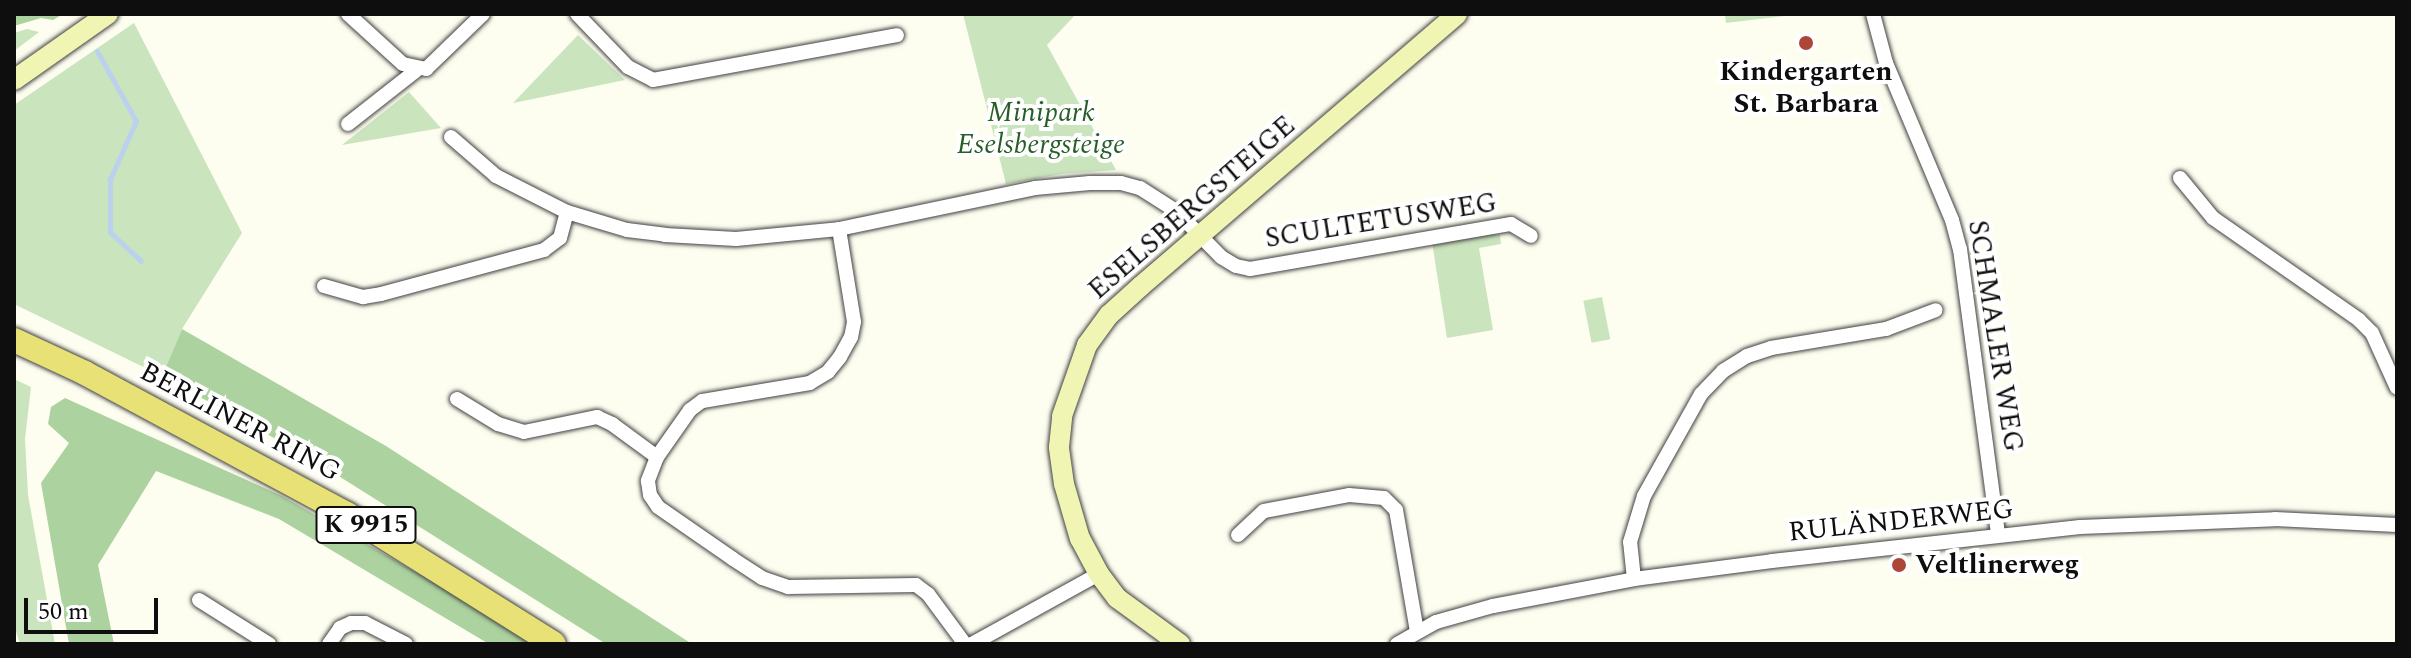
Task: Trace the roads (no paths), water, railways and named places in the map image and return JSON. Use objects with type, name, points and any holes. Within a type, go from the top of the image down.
[{"type":"main road","name":"BERLINER RING","points":[[14,340],[99,381],[347,514],[554,644]]},
{"type":"street","points":[[14,80],[108,14]]},
{"type":"street","points":[[348,14],[403,64],[418,69]]},
{"type":"street","points":[[348,124],[418,69],[434,64],[483,14]]},
{"type":"street","points":[[577,14],[628,67],[653,80],[897,35]]},
{"type":"street","name":"ESELSBERGSTEIGE","points":[[1180,644],[1117,598],[1099,574],[1080,539],[1064,484],[1059,447],[1062,416],[1087,345],[1109,315],[1457,14]]},
{"type":"street","name":"SCHMALER WEG","points":[[1873,14],[1886,63],[1952,220],[1960,249],[1998,535]]},
{"type":"street","name":"SCULTETUSWEG","points":[[451,137],[496,176],[567,212],[627,230],[699,238],[774,237],[839,229],[1035,188],[1121,183],[1158,198],[1221,257],[1236,266],[1250,269],[1511,224],[1531,236]]},
{"type":"street","points":[[2180,178],[2213,218],[2359,320],[2372,333],[2397,388]]},
{"type":"street","points":[[324,286],[363,297],[544,250],[560,238],[567,212]]},
{"type":"street","points":[[839,229],[854,331],[828,372],[810,383],[702,401],[690,410],[657,457],[648,481],[650,495],[658,507],[762,578],[809,589],[885,583],[916,585],[928,594],[965,644]]},
{"type":"street","points":[[1634,579],[1630,542],[1644,496],[1701,394],[1723,371],[1747,356],[1771,348],[1886,329],[1936,310]]},
{"type":"street","points":[[457,399],[498,424],[524,432],[597,417],[612,424],[657,457]]},
{"type":"street","points":[[1238,535],[1264,511],[1349,495],[1384,498],[1396,510],[1417,631]]},
{"type":"street","name":"RULÄNDERWEG","points":[[1397,644],[1417,631],[1452,616],[1634,579],[1998,535],[2275,519],[2397,525]]},
{"type":"street","points":[[972,644],[1099,574]]},
{"type":"street","points":[[199,600],[269,644]]},
{"type":"street","points":[[329,644],[340,628],[351,623],[365,623],[406,644]]},
{"type":"waterway","points":[[97,51],[136,121],[110,179],[110,232],[141,261]]},
{"type":"place","name":"Kindergarten St. Barbara","points":[[1806,43]]},
{"type":"place","name":"Veltlinerweg","points":[[1899,565]]},
{"type":"park label","name":"Minipark Eselsbergsteige","points":[[1041,129]]}]
